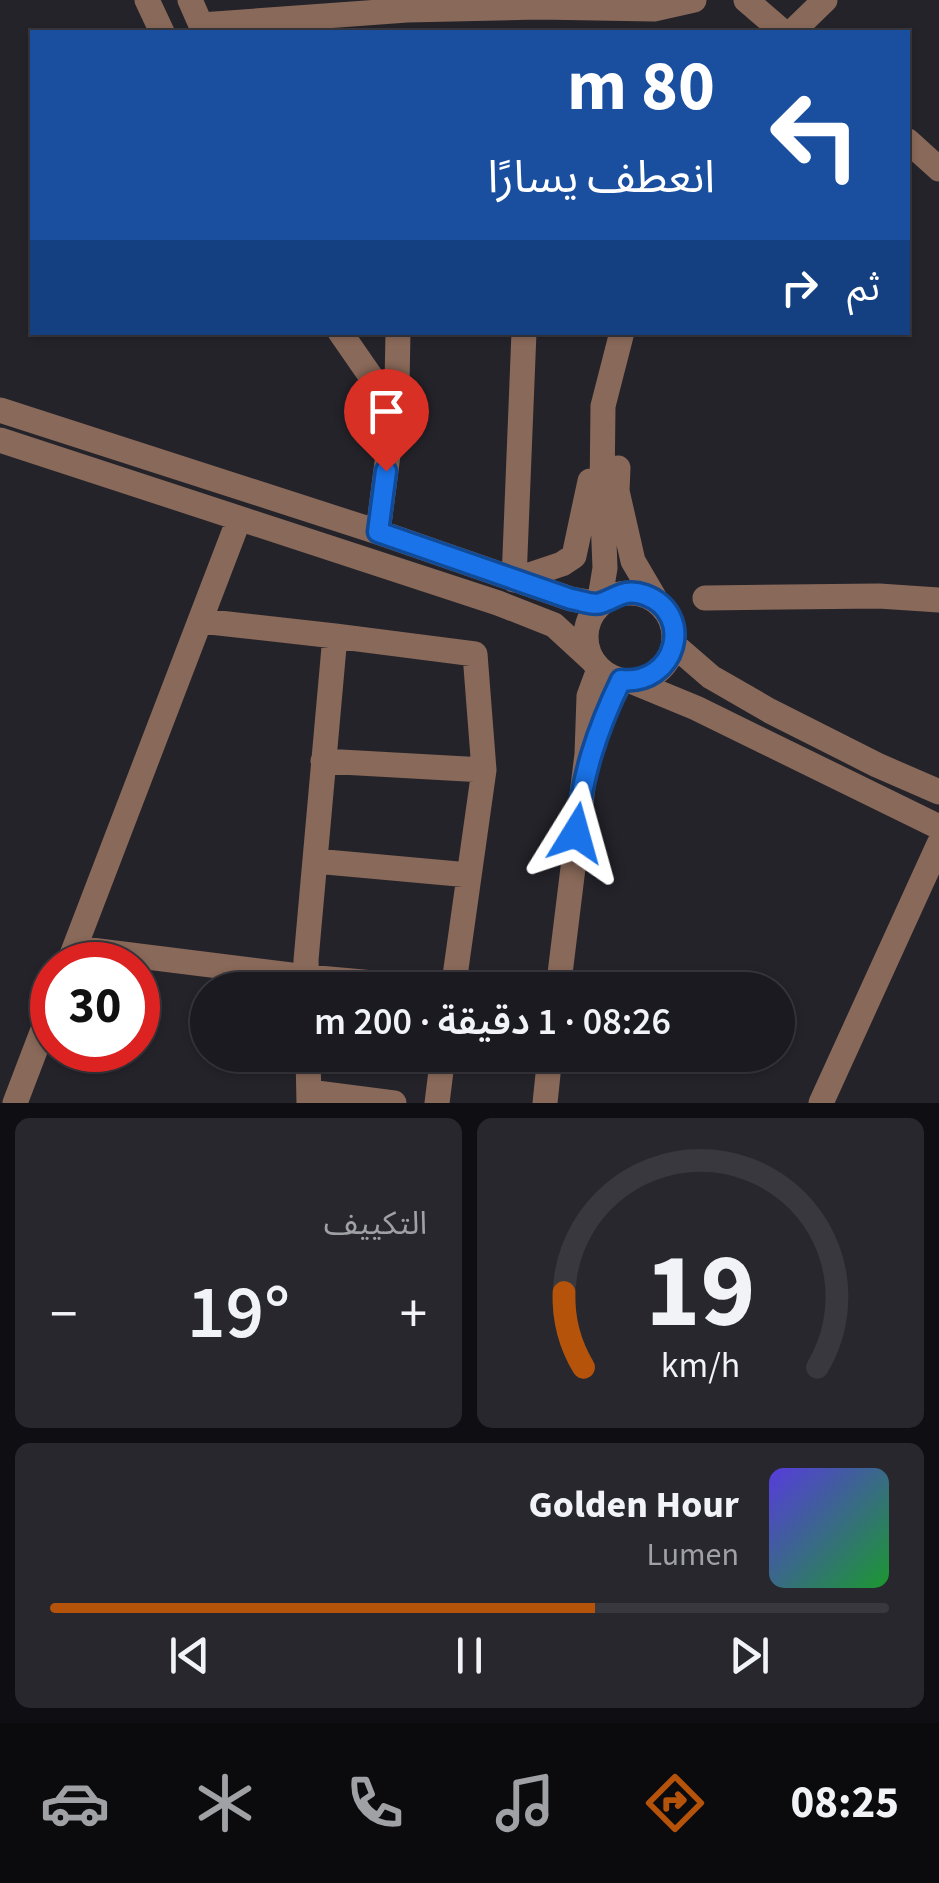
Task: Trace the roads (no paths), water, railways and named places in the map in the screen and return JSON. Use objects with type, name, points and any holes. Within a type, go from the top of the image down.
[{"type":"street","points":[[147,0],[161,30]]},
{"type":"street","points":[[190,0],[202,29],[407,14],[654,14],[694,0]]},
{"type":"street","points":[[746,0],[781,30]]},
{"type":"street","points":[[794,30],[824,0]]},
{"type":"street","points":[[910,144],[939,169]]},
{"type":"street","points":[[342,335],[394,410]]},
{"type":"street","points":[[514,580],[524,335]]},
{"type":"street","points":[[514,580],[574,556],[603,406],[621,335]]},
{"type":"street","points":[[603,406],[605,568],[599,604],[587,625],[587,649],[611,673],[655,674],[670,656],[674,632],[633,561],[617,491],[622,335]]},
{"type":"street","points":[[378,532],[394,410],[394,339]]},
{"type":"street","points":[[0,410],[571,599],[599,604],[622,593],[646,595],[657,602]]},
{"type":"street","points":[[0,440],[498,603],[554,626],[611,673],[696,708],[939,826]]},
{"type":"street","points":[[77,942],[240,520]]},
{"type":"street","points":[[705,598],[880,596],[939,600]]},
{"type":"street","points":[[202,620],[475,654],[484,770],[456,972]]},
{"type":"street","points":[[308,972],[336,636]]},
{"type":"street","points":[[674,645],[711,677],[770,711],[877,766],[939,792]]},
{"type":"street","points":[[560,972],[580,794],[611,673]]},
{"type":"street","points":[[323,761],[484,770]]},
{"type":"street","points":[[821,1103],[939,844]]},
{"type":"street","points":[[314,862],[469,875]]},
{"type":"street","points":[[160,966],[206,972]]},
{"type":"street","points":[[15,1103],[30,1064]]},
{"type":"street","points":[[308,1072],[309,1097],[394,1103]]},
{"type":"street","points":[[437,1103],[442,1072]]},
{"type":"street","points":[[544,1103],[548,1072]]}]
